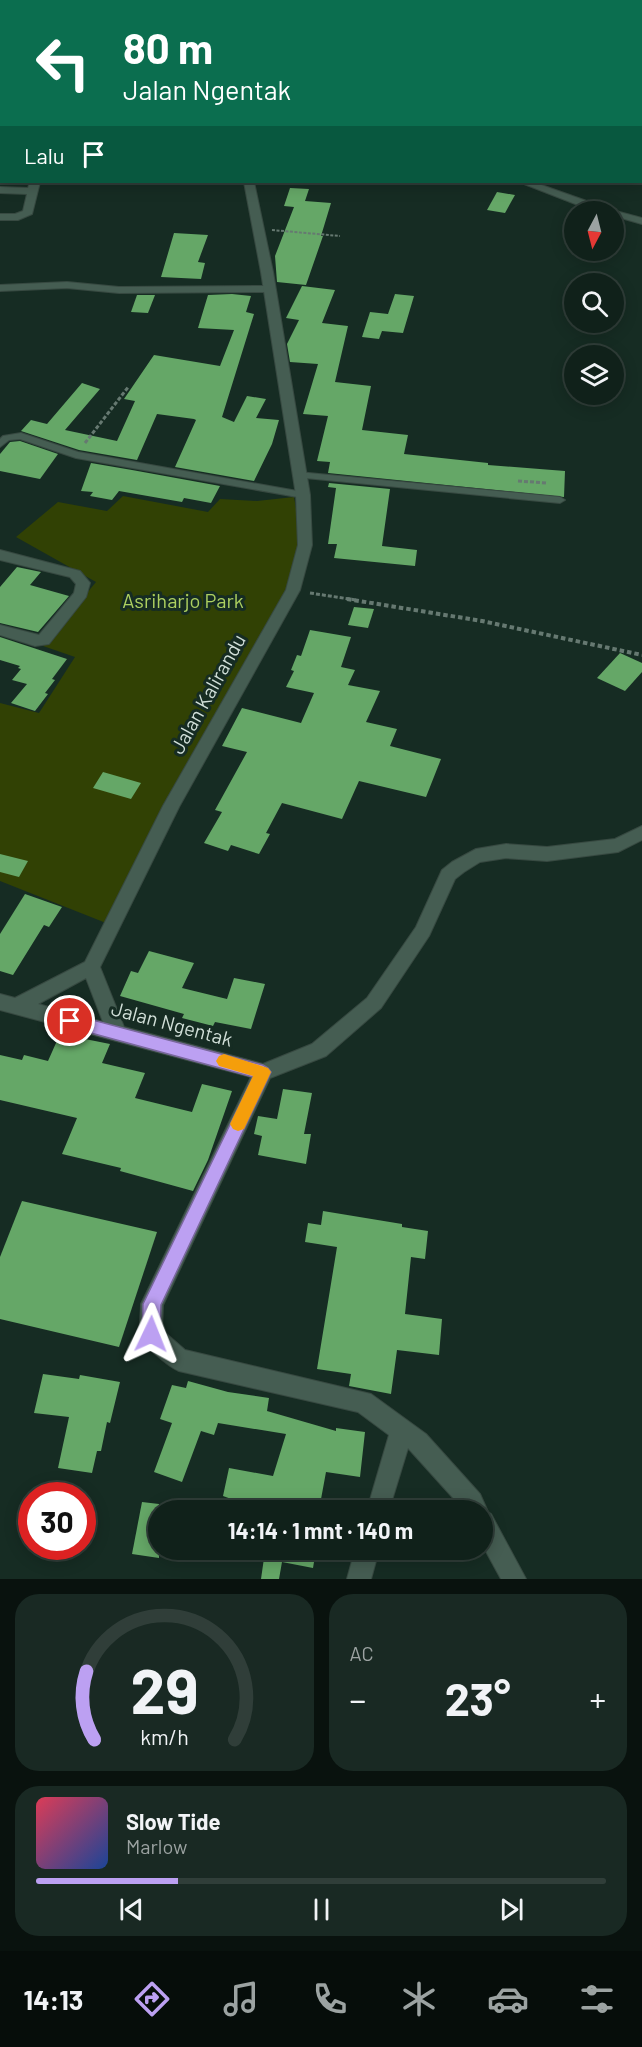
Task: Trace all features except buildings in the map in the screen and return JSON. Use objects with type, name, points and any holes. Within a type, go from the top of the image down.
[{"type":"street","name":"Jalan Kalirandu","points":[[92,967],[171,806],[292,590],[305,546],[303,495],[260,229],[249,183]]},
{"type":"street","points":[[527,183],[578,201]]},
{"type":"street","points":[[0,190],[34,186],[25,215],[18,218],[0,217]]},
{"type":"street","points":[[624,216],[642,221]]},
{"type":"street","points":[[0,572],[5,556],[75,574],[83,583],[81,594],[44,640],[35,641],[0,630]]},
{"type":"street","points":[[470,1500],[418,1442],[363,1402],[179,1360],[151,1334],[152,1304],[263,1072],[318,1050],[374,1004],[423,931],[448,875],[476,856],[506,851],[547,854],[618,845],[642,832]]},
{"type":"street","points":[[9,1004],[92,967],[117,1033]]},
{"type":"street","name":"Jalan Ngentak","points":[[9,1004],[263,1072]]},
{"type":"street","points":[[381,1500],[402,1430]]},
{"type":"street","points":[[493,1540],[514,1579]]},
{"type":"street","points":[[358,1579],[364,1560]]},
{"type":"lane","points":[[0,288],[67,285],[119,290],[270,289]]},
{"type":"lane","points":[[0,444],[6,438],[21,436],[76,455],[303,495]]},
{"type":"lane","points":[[298,475],[560,500]]},
{"type":"path","points":[[260,229],[340,236]]},
{"type":"path","points":[[76,455],[129,386]]},
{"type":"path","points":[[292,590],[482,621],[642,655]]},
{"type":"green space","name":"Asriharjo Park","points":[[123,496],[208,512],[220,499],[257,501],[294,497],[301,538],[291,590],[106,923],[0,881],[0,703],[39,713],[75,657],[43,646],[96,582],[16,537],[58,502],[107,511]]},
{"type":"slow traffic","points":[[224,1061],[263,1072],[238,1124]]},
{"type":"route","points":[[70,1021],[263,1072],[152,1304],[151,1334]]}]
